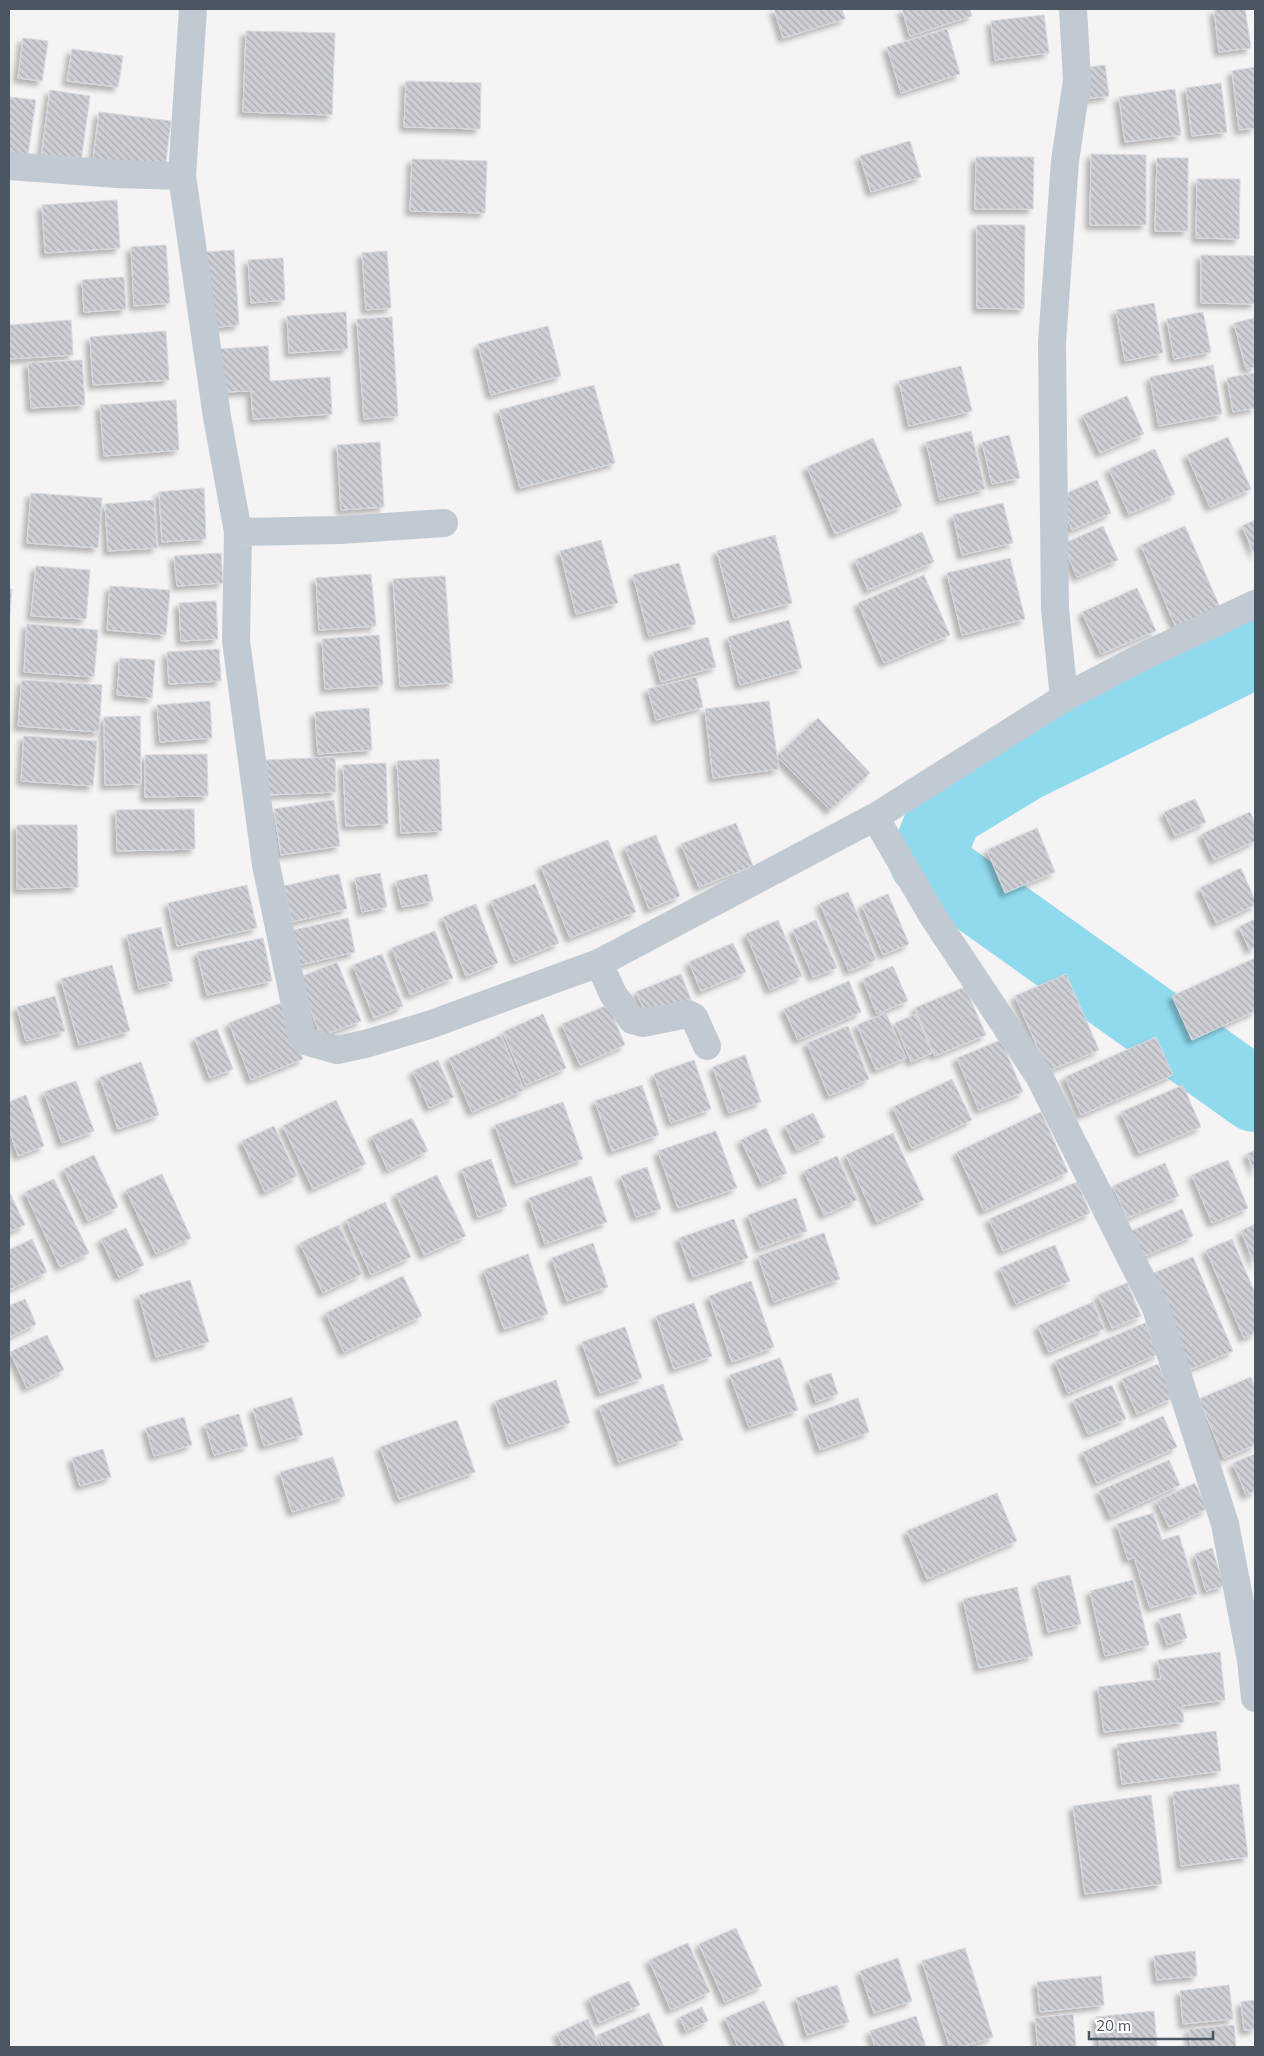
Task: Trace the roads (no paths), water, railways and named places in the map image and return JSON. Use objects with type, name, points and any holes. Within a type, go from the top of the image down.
[{"type":"street","points":[[193,9],[182,176],[215,408],[238,532],[236,641],[266,865],[297,1014],[305,1041],[338,1050],[365,1044],[429,1025],[599,963],[875,817],[1064,698],[1140,658],[1255,604]]},
{"type":"street","points":[[1064,698],[1055,609],[1052,343],[1065,161],[1077,80],[1073,9]]},
{"type":"street","points":[[9,166],[117,174],[182,176]]},
{"type":"street","points":[[238,532],[340,530],[444,522]]},
{"type":"street","points":[[875,817],[932,915],[1039,1076],[1156,1308],[1225,1524],[1251,1660],[1255,1698]]},
{"type":"street","points":[[599,963],[613,994],[632,1020],[643,1022],[688,1014],[694,1017],[707,1046]]},
{"type":"waterway","points":[[1255,651],[1025,764],[946,812],[926,861],[1255,1095]]}]
